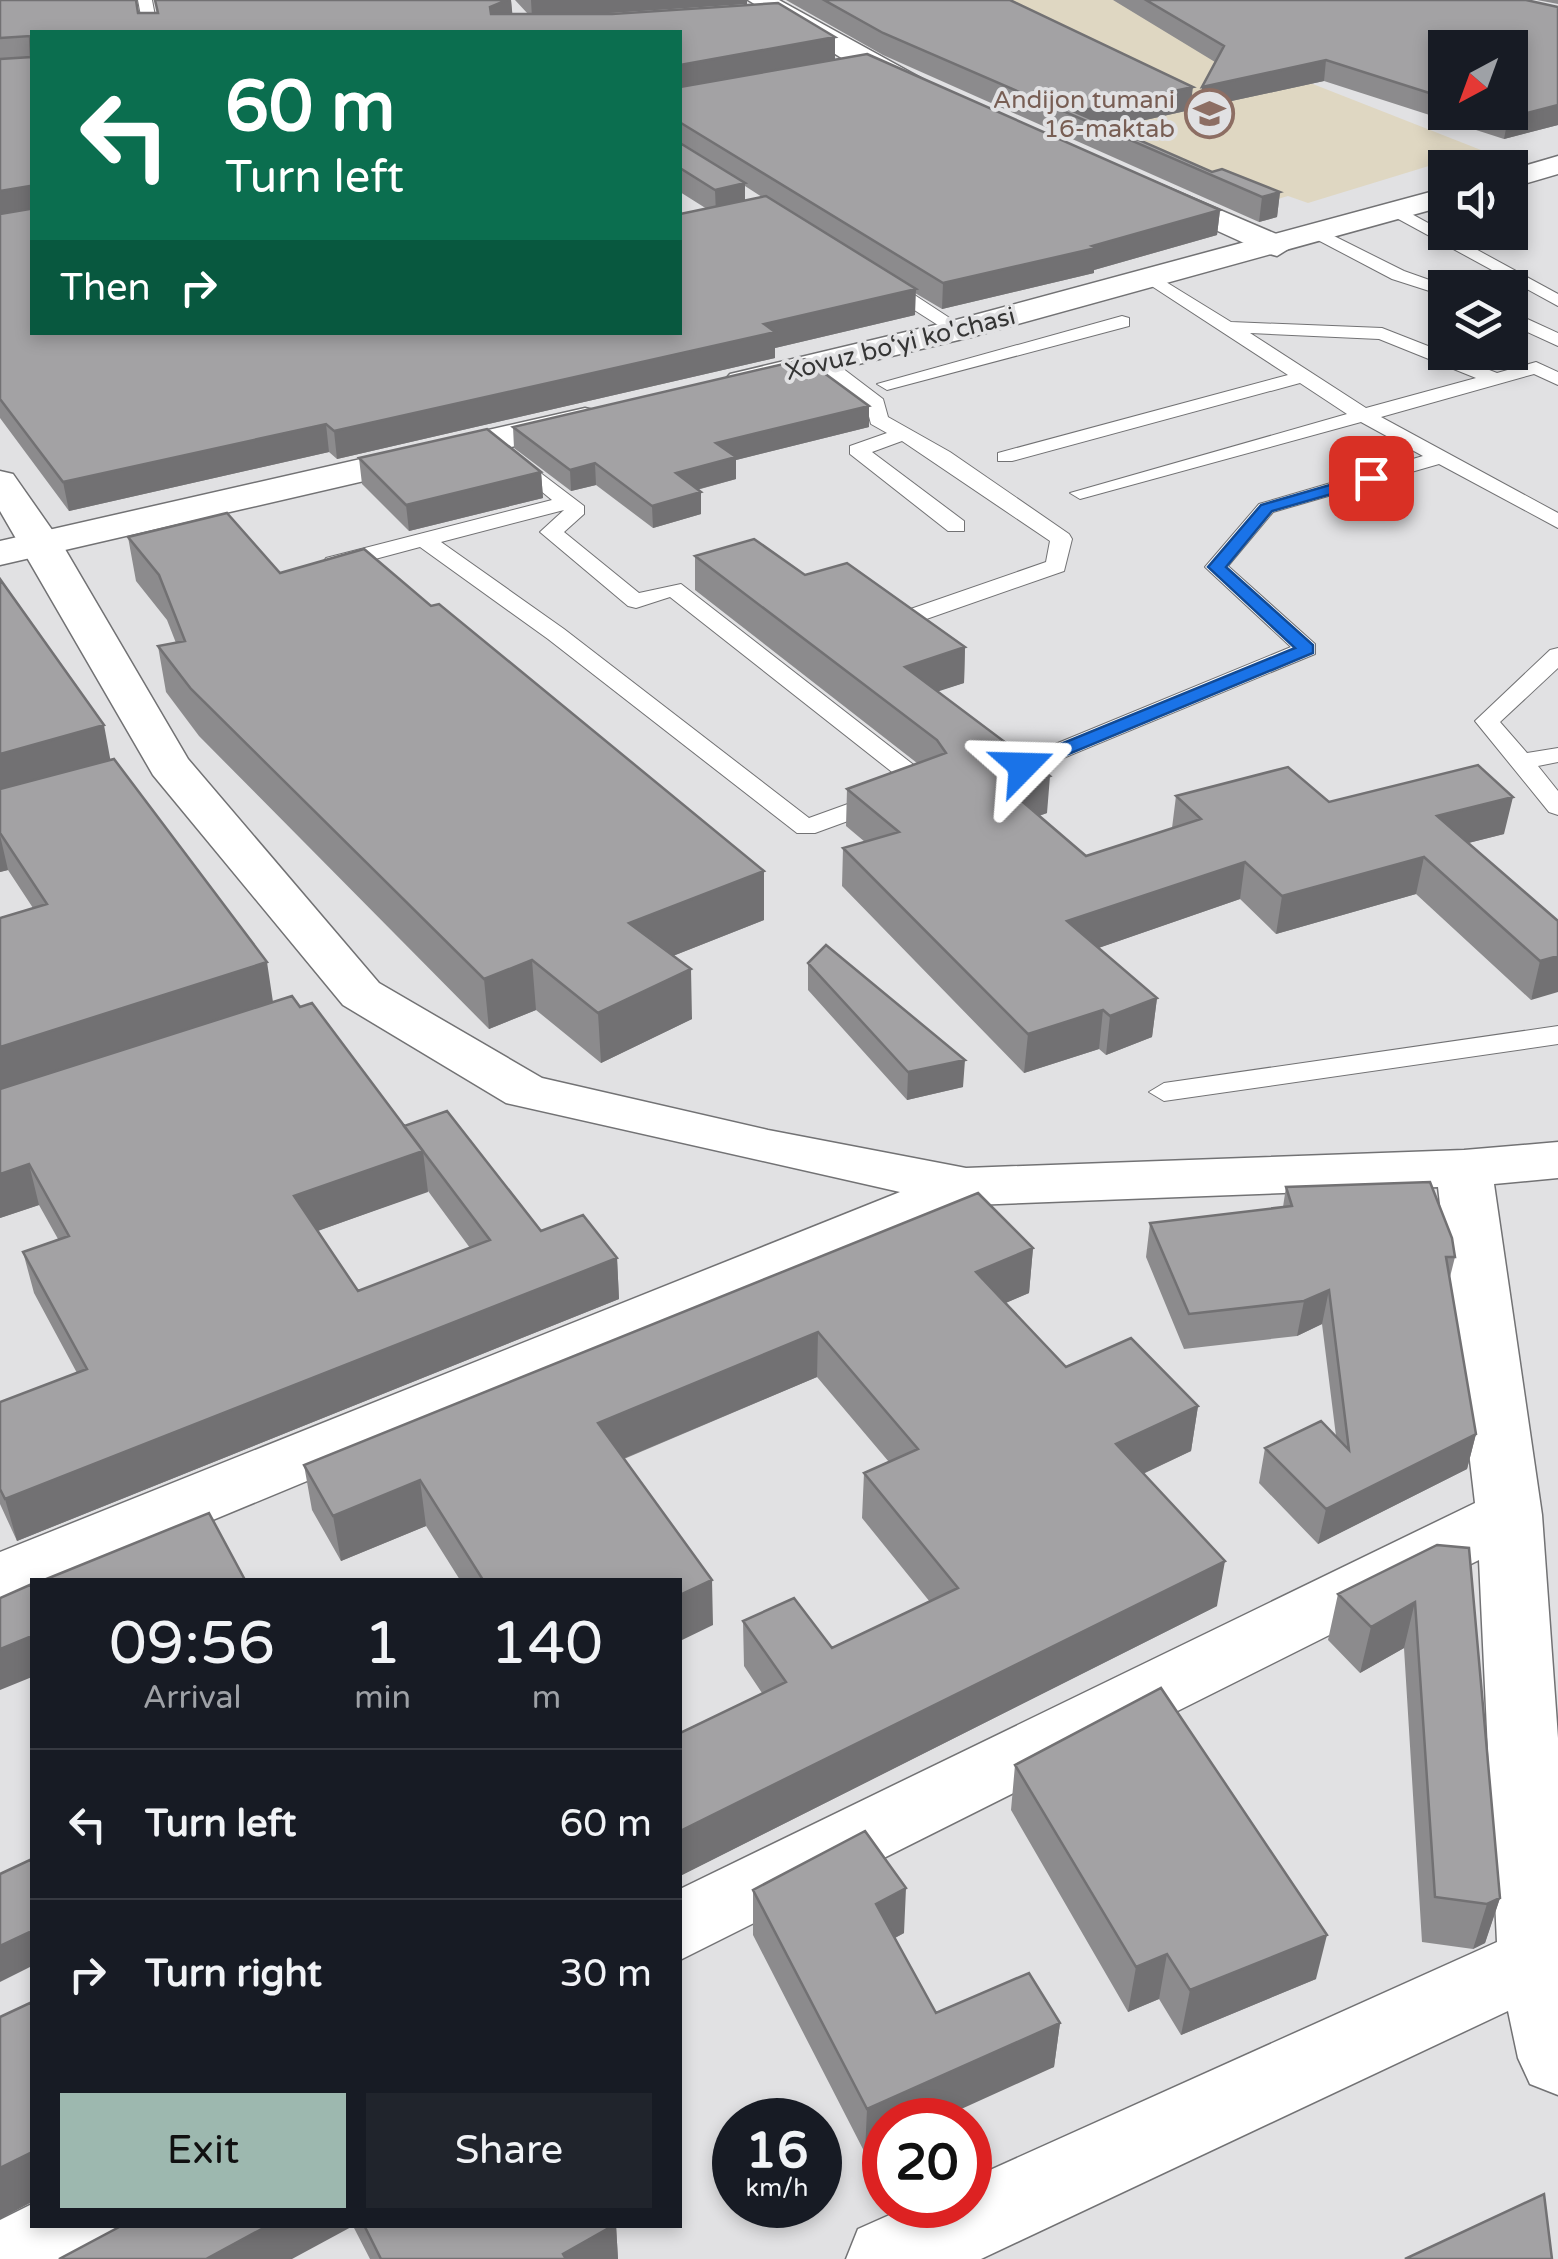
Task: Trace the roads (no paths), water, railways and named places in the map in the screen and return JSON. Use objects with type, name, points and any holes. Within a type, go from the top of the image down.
[{"type":"street","points":[[764,9],[870,64],[941,95]]},
{"type":"street","points":[[832,71],[870,64]]},
{"type":"street","points":[[1528,173],[1558,164]]},
{"type":"street","points":[[1118,174],[1277,246]]},
{"type":"street","name":"Xovuz bo‘yi ko'chasi","points":[[705,390],[822,362],[955,342],[1153,278],[1428,203]]},
{"type":"street","points":[[21,548],[628,409]]},
{"type":"street","points":[[0,482],[21,548],[150,771],[361,994],[525,1091],[768,1148],[966,1187],[1464,1168],[1558,1160]]},
{"type":"street","points":[[307,1012],[361,994]]},
{"type":"street","points":[[888,2259],[1549,2005],[1509,1514],[1464,1168]]},
{"type":"street","points":[[0,1580],[966,1187]]},
{"type":"street","points":[[682,1925],[1509,1514]]},
{"type":"street","points":[[10,2259],[73,2228]]},
{"type":"lane","points":[[145,0],[151,30]]},
{"type":"lane","points":[[1397,211],[1558,301]]},
{"type":"lane","points":[[1320,234],[1398,275],[1428,282]]},
{"type":"lane","points":[[865,270],[955,342]]},
{"type":"lane","points":[[1153,278],[1364,415],[1558,522]]},
{"type":"lane","points":[[887,384],[955,342],[1122,322]]},
{"type":"lane","points":[[1227,326],[1303,334],[1382,334],[1494,380]]},
{"type":"lane","points":[[1528,326],[1558,340]]},
{"type":"lane","points":[[822,362],[876,403],[878,420],[943,456],[1060,539],[1056,566],[907,618]]},
{"type":"lane","points":[[1080,492],[1536,368],[1558,379]]},
{"type":"lane","points":[[1005,456],[1304,376]]},
{"type":"lane","points":[[903,434],[857,450],[956,526]]},
{"type":"lane","points":[[424,540],[556,634],[806,828],[924,785],[672,589],[636,600],[551,532],[577,510],[491,441]]},
{"type":"lane","points":[[1023,766],[1307,649],[1216,567],[1266,508],[1441,457]]},
{"type":"lane","points":[[322,566],[568,502]]},
{"type":"lane","points":[[1558,655],[1488,721],[1558,807]]},
{"type":"lane","points":[[1522,762],[1558,755]]},
{"type":"lane","points":[[1164,1092],[1558,1035]]},
{"type":"place","name":"Andijon tumani 16-maktab","points":[[1210,113]]}]
